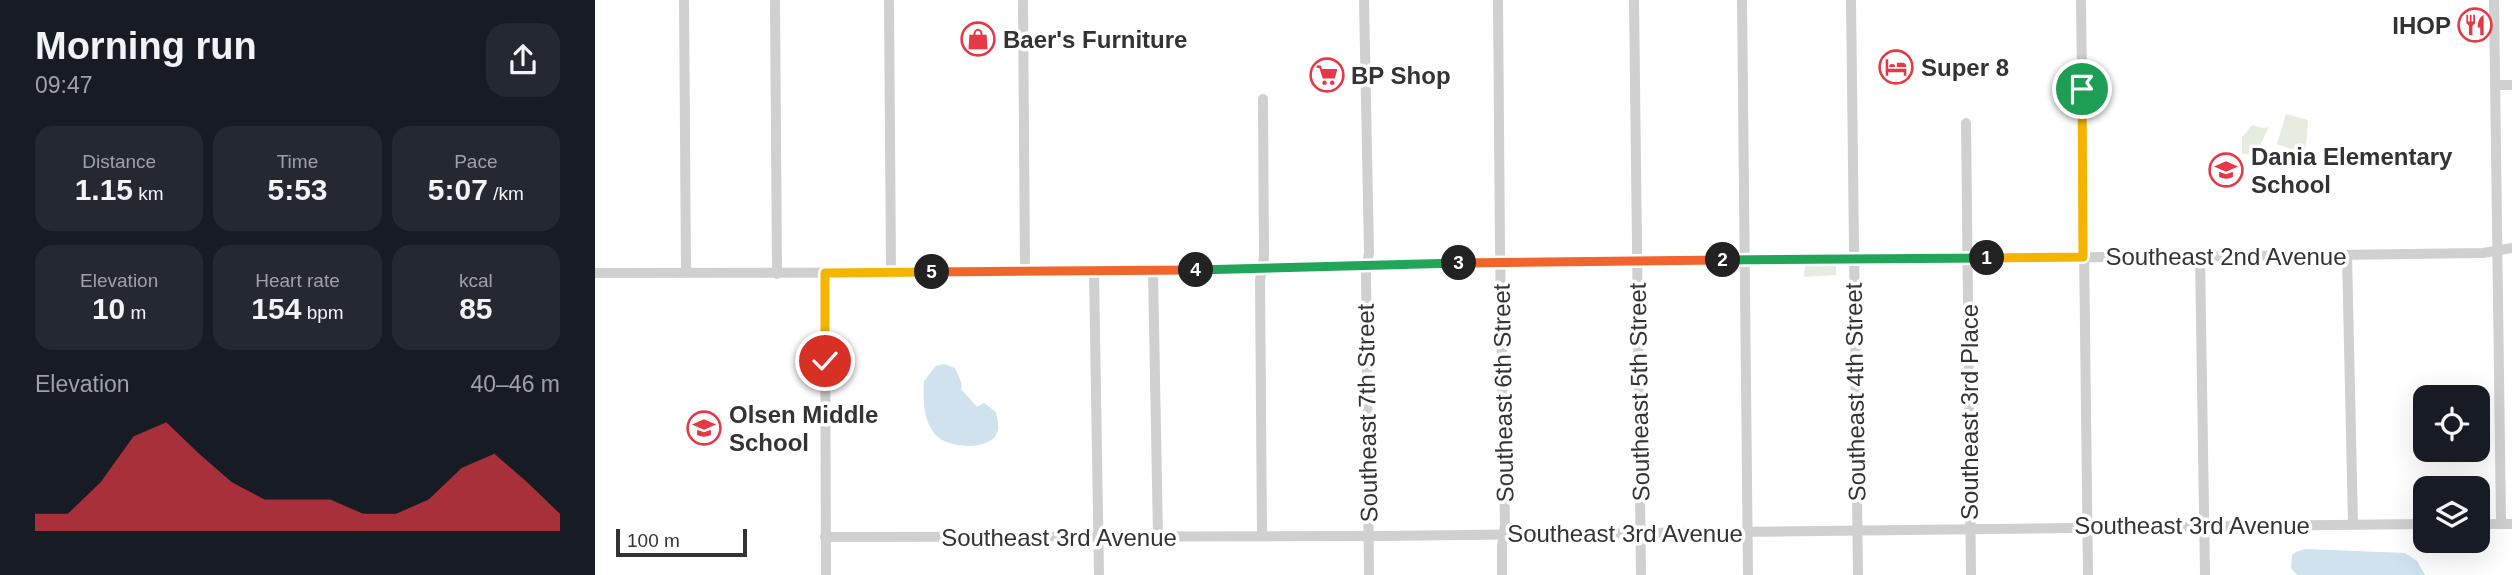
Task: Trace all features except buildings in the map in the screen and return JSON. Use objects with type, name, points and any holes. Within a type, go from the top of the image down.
[{"type":"street","points":[[684,0],[686,273]]},
{"type":"street","points":[[775,0],[777,274]]},
{"type":"street","points":[[889,0],[891,272]]},
{"type":"street","points":[[1023,0],[1025,272]]},
{"type":"street","name":"Southeast 7th Street","points":[[1364,0],[1369,252],[1369,575]]},
{"type":"street","name":"Southeast 6th Street","points":[[1498,0],[1504,533],[1502,575]]},
{"type":"street","name":"Southeast 5th Street","points":[[1634,0],[1641,575]]},
{"type":"street","points":[[1742,0],[1748,575]]},
{"type":"street","name":"Southeast 4th Street","points":[[1851,0],[1858,575]]},
{"type":"street","points":[[2081,0],[2088,575]]},
{"type":"street","points":[[2494,0],[2499,389],[2507,524]]},
{"type":"street","points":[[2495,85],[2512,85]]},
{"type":"street","points":[[1262,536],[1260,281],[1263,99]]},
{"type":"street","name":"Southeast 3rd Place","points":[[1966,123],[1971,575]]},
{"type":"street","name":"Southeast 2nd Avenue","points":[[595,273],[1094,272],[1501,262],[2483,253],[2512,248]]},
{"type":"street","points":[[2347,255],[2353,524]]},
{"type":"street","points":[[2200,256],[2205,575]]},
{"type":"street","points":[[1153,271],[1158,536]]},
{"type":"street","points":[[1094,272],[1099,575]]},
{"type":"street","points":[[825,273],[826,575]]},
{"type":"street","points":[[2499,389],[2512,389]]},
{"type":"street","name":"Southeast 3rd Avenue","points":[[825,537],[1369,536],[2413,524]]},
{"type":"shaded area","points":[[2286,114],[2308,120],[2305,155],[2277,144]]},
{"type":"shaded area","points":[[2252,125],[2269,127],[2256,154],[2242,154],[2242,137]]},
{"type":"shaded area","points":[[1836,262],[1836,275],[1804,277],[1805,263]]},
{"type":"water","points":[[944,364],[955,368],[962,384],[961,389],[977,407],[984,403],[996,412],[998,431],[987,443],[969,446],[951,444],[938,437],[929,425],[924,403],[924,381],[936,366]]},
{"type":"water","points":[[2306,549],[2405,553],[2417,561],[2425,575],[2297,575],[2291,568],[2292,555]]},
{"type":"place","name":"IHOP","points":[[2475,25]]},
{"type":"place","name":"Baer's Furniture","points":[[978,39]]},
{"type":"place","name":"Super 8","points":[[1896,67]]},
{"type":"place","name":"BP Shop","points":[[1327,75]]},
{"type":"place","name":"Dania Elementary School","points":[[2226,170]]},
{"type":"place","name":"Olsen Middle School","points":[[704,428]]},
{"type":"route","points":[[825,361],[825,273],[1094,272],[1367,264],[2083,257],[2082,89]]}]
